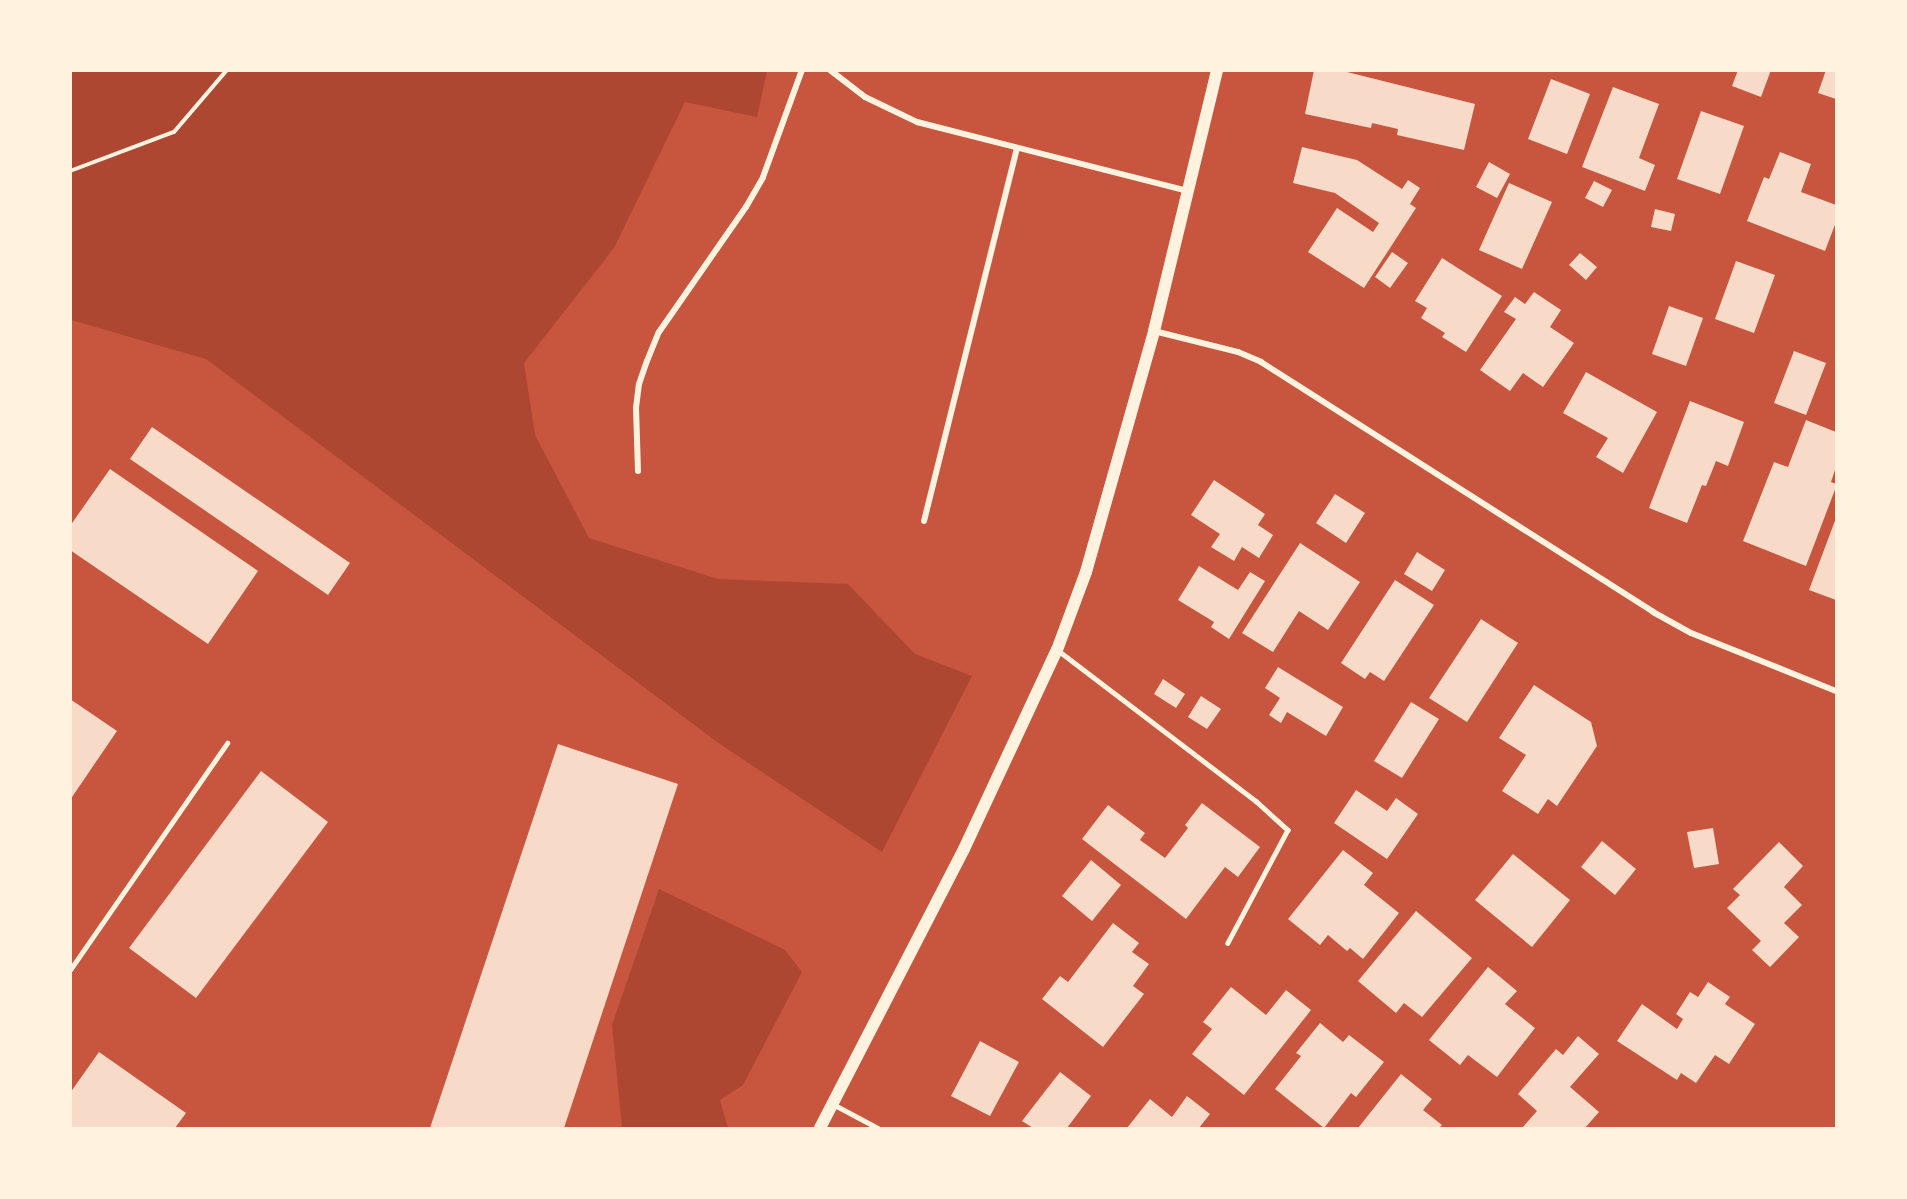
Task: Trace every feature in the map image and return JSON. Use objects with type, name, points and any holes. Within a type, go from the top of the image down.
[{"type":"main road","points":[[820,1128],[964,849],[1057,650],[1086,572],[1154,331],[1217,70]]},
{"type":"street","points":[[638,471],[636,408],[639,384],[647,361],[659,332],[746,207],[763,177],[802,70]]},
{"type":"street","points":[[830,70],[865,97],[917,122],[1186,191]]},
{"type":"street","points":[[924,521],[1017,149]]},
{"type":"street","points":[[1154,331],[1238,352],[1261,362],[1653,612],[1691,633],[1836,691]]},
{"type":"lane","points":[[1057,650],[1256,801],[1288,830],[1228,943]]},
{"type":"lane","points":[[70,970],[227,743]]},
{"type":"lane","points":[[833,1104],[878,1128]]},
{"type":"path","points":[[70,171],[174,132],[227,70]]},
{"type":"shaded area","points":[[70,71],[767,71],[757,117],[685,102],[614,248],[524,363],[535,435],[589,538],[718,579],[848,584],[915,654],[972,676],[882,852],[717,742],[206,359],[71,320]]},
{"type":"shaded area","points":[[659,889],[785,950],[802,972],[743,1085],[720,1100],[728,1128],[622,1128],[612,1025]]},
{"type":"building","points":[[1314,70],[1339,70],[1475,104],[1464,150],[1397,135],[1398,129],[1372,123],[1371,128],[1305,114]]},
{"type":"building","points":[[1738,70],[1771,70],[1761,97],[1732,86]]},
{"type":"building","points":[[1826,70],[1836,70],[1836,99],[1818,93]]},
{"type":"building","points":[[1551,79],[1590,94],[1567,154],[1528,139]]},
{"type":"building","points":[[1613,87],[1659,104],[1639,158],[1655,165],[1645,191],[1582,167]]},
{"type":"building","points":[[1701,111],[1744,126],[1720,194],[1677,179]]},
{"type":"building","points":[[1302,147],[1357,160],[1402,189],[1408,180],[1420,188],[1410,204],[1416,208],[1364,288],[1308,252],[1337,208],[1373,232],[1379,223],[1335,193],[1293,183]]},
{"type":"building","points":[[1780,152],[1811,164],[1801,192],[1836,205],[1836,222],[1825,251],[1747,221],[1764,177],[1769,179]]},
{"type":"building","points":[[1489,162],[1510,174],[1497,198],[1476,187]]},
{"type":"building","points":[[1594,181],[1612,190],[1603,207],[1585,198]]},
{"type":"building","points":[[1509,183],[1552,202],[1522,269],[1479,250]]},
{"type":"building","points":[[1655,209],[1675,214],[1671,231],[1651,227]]},
{"type":"building","points":[[1392,252],[1408,263],[1390,288],[1375,277]]},
{"type":"building","points":[[1580,253],[1597,267],[1586,280],[1569,265]]},
{"type":"building","points":[[1442,258],[1502,296],[1466,352],[1442,337],[1445,333],[1421,318],[1427,308],[1415,301]]},
{"type":"building","points":[[1736,261],[1775,275],[1754,333],[1715,319]]},
{"type":"building","points":[[1534,292],[1561,310],[1550,327],[1574,343],[1543,387],[1523,373],[1510,391],[1480,370],[1516,319],[1504,312],[1515,297],[1525,304]]},
{"type":"building","points":[[1669,306],[1703,318],[1686,366],[1652,354]]},
{"type":"building","points":[[1794,351],[1826,363],[1806,415],[1774,403]]},
{"type":"building","points":[[1586,372],[1657,412],[1623,473],[1596,457],[1608,438],[1563,413]]},
{"type":"building","points":[[1690,401],[1744,422],[1728,466],[1716,461],[1706,486],[1702,485],[1687,523],[1649,508]]},
{"type":"building","points":[[1806,420],[1836,432],[1836,467],[1831,482],[1836,484],[1836,487],[1806,566],[1743,541],[1774,462],[1788,467]]},
{"type":"building","points":[[152,427],[350,563],[328,595],[130,459]]},
{"type":"building","points":[[110,469],[258,571],[208,644],[70,550],[70,526]]},
{"type":"building","points":[[1214,480],[1265,514],[1258,525],[1273,535],[1259,558],[1242,547],[1234,561],[1211,547],[1220,534],[1191,515]]},
{"type":"building","points":[[1335,494],[1365,513],[1346,543],[1316,523]]},
{"type":"building","points":[[1836,518],[1836,600],[1809,590]]},
{"type":"building","points":[[1300,543],[1360,582],[1328,630],[1299,611],[1273,652],[1242,633]]},
{"type":"building","points":[[1417,552],[1445,570],[1432,591],[1404,574]]},
{"type":"building","points":[[1199,566],[1238,590],[1250,572],[1265,581],[1229,639],[1211,627],[1214,622],[1178,600]]},
{"type":"building","points":[[1395,580],[1434,605],[1384,681],[1370,672],[1365,679],[1341,663]]},
{"type":"building","points":[[1481,619],[1518,643],[1467,722],[1429,698]]},
{"type":"building","points":[[1278,667],[1343,707],[1326,736],[1287,712],[1281,723],[1269,715],[1280,698],[1265,688]]},
{"type":"building","points":[[1163,679],[1185,694],[1176,708],[1154,694]]},
{"type":"building","points":[[1534,685],[1591,722],[1597,746],[1557,806],[1548,799],[1538,814],[1502,791],[1526,755],[1499,738]]},
{"type":"building","points":[[1201,696],[1221,709],[1207,729],[1188,717]]},
{"type":"building","points":[[70,699],[117,731],[70,800]]},
{"type":"building","points":[[1411,702],[1439,719],[1402,778],[1374,761]]},
{"type":"building","points":[[558,744],[678,784],[564,1128],[430,1128]]},
{"type":"building","points":[[261,771],[328,822],[196,998],[129,948]]},
{"type":"building","points":[[1356,790],[1387,811],[1396,798],[1418,814],[1387,859],[1334,823]]},
{"type":"building","points":[[1202,803],[1260,847],[1238,877],[1225,867],[1186,919],[1082,839],[1108,805],[1145,833],[1140,840],[1165,858],[1188,828],[1185,825]]},
{"type":"building","points":[[1713,828],[1719,864],[1694,868],[1687,832]]},
{"type":"building","points":[[1602,841],[1636,869],[1615,895],[1581,867]]},
{"type":"building","points":[[1779,842],[1803,866],[1784,887],[1802,905],[1784,923],[1799,937],[1770,967],[1752,950],[1761,941],[1727,908],[1740,895],[1733,889]]},
{"type":"building","points":[[1343,850],[1373,873],[1364,885],[1399,913],[1363,959],[1350,948],[1347,951],[1328,935],[1320,945],[1288,919]]},
{"type":"building","points":[[1513,854],[1570,900],[1532,947],[1475,900]]},
{"type":"building","points":[[1091,860],[1121,885],[1092,921],[1062,896]]},
{"type":"building","points":[[1416,911],[1472,958],[1422,1017],[1404,1003],[1396,1013],[1358,981]]},
{"type":"building","points":[[1113,923],[1139,943],[1132,952],[1149,964],[1133,986],[1144,994],[1103,1047],[1042,999],[1060,976],[1068,982]]},
{"type":"building","points":[[1488,967],[1517,991],[1505,1004],[1535,1028],[1497,1077],[1468,1055],[1460,1065],[1429,1040]]},
{"type":"building","points":[[1708,982],[1730,997],[1725,1004],[1755,1024],[1729,1064],[1715,1055],[1696,1083],[1681,1073],[1677,1080],[1617,1041],[1642,1004],[1677,1029],[1683,1019],[1676,1014],[1690,992],[1698,997]]},
{"type":"building","points":[[1231,987],[1266,1015],[1286,990],[1311,1010],[1244,1095],[1192,1054],[1212,1029],[1203,1022]]},
{"type":"building","points":[[1320,1023],[1343,1042],[1349,1035],[1384,1062],[1356,1097],[1351,1093],[1324,1128],[1275,1089],[1301,1056],[1296,1053]]},
{"type":"building","points":[[1578,1036],[1599,1054],[1570,1087],[1599,1112],[1585,1128],[1522,1128],[1537,1111],[1518,1094],[1556,1049],[1563,1055]]},
{"type":"building","points":[[980,1041],[1019,1062],[990,1116],[951,1096]]},
{"type":"building","points":[[99,1052],[186,1113],[175,1128],[70,1128],[70,1093]]},
{"type":"building","points":[[1060,1072],[1091,1096],[1067,1128],[1033,1128],[1022,1121]]},
{"type":"building","points":[[1401,1074],[1432,1099],[1423,1110],[1442,1125],[1439,1128],[1358,1128]]},
{"type":"building","points":[[1187,1096],[1210,1114],[1199,1128],[1127,1128],[1150,1099],[1172,1117]]}]
